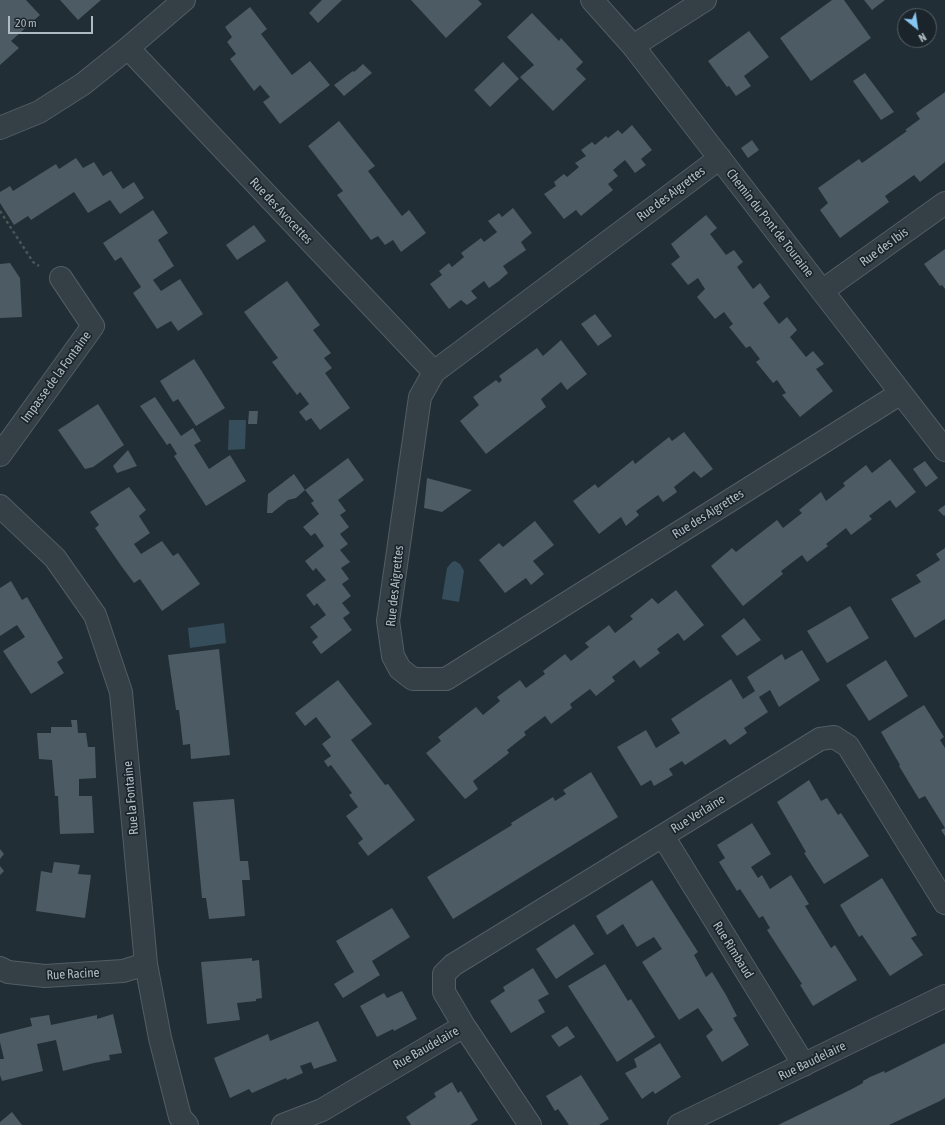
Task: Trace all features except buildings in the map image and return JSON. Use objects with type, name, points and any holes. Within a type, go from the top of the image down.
[{"type":"street","points":[[0,128],[39,112],[83,84],[184,0]]},
{"type":"street","name":"Chemin du Pont de Touraine","points":[[592,0],[633,46],[945,450]]},
{"type":"street","points":[[633,46],[705,0]]},
{"type":"street","name":"Rue des Avocettes","points":[[128,48],[434,372]]},
{"type":"street","name":"Rue des Aigrettes","points":[[720,158],[434,372],[420,397],[388,621],[392,656],[400,669],[413,678],[446,679],[901,393]]},
{"type":"street","name":"Rue des Ibis","points":[[822,291],[945,203]]},
{"type":"street","name":"Impasse de la Fontaine","points":[[0,455],[93,326],[61,278]]},
{"type":"street","name":"Rue la Fontaine","points":[[0,506],[55,558],[96,615],[121,692],[146,964],[160,1038],[180,1117],[187,1125]]},
{"type":"street","name":"Rue Verlaine","points":[[464,1026],[444,992],[444,974],[453,965],[820,739],[834,737],[848,746],[945,903]]},
{"type":"street","name":"Rue Rimbaud","points":[[663,836],[804,1065]]},
{"type":"street","name":"Rue Racine","points":[[0,968],[8,972],[44,976],[123,971],[146,964]]},
{"type":"street","name":"Rue Baudelaire","points":[[679,1125],[945,996]]},
{"type":"street","name":"Rue Baudelaire","points":[[283,1125],[322,1110],[464,1026],[530,1125]]},
{"type":"path","points":[[0,211],[33,262],[61,278]]},
{"type":"water","points":[[229,420],[246,420],[245,449],[228,450]]},
{"type":"water","points":[[455,561],[460,564],[464,571],[459,602],[442,599],[447,568],[452,562]]},
{"type":"water","points":[[224,623],[226,643],[190,648],[188,628]]}]
